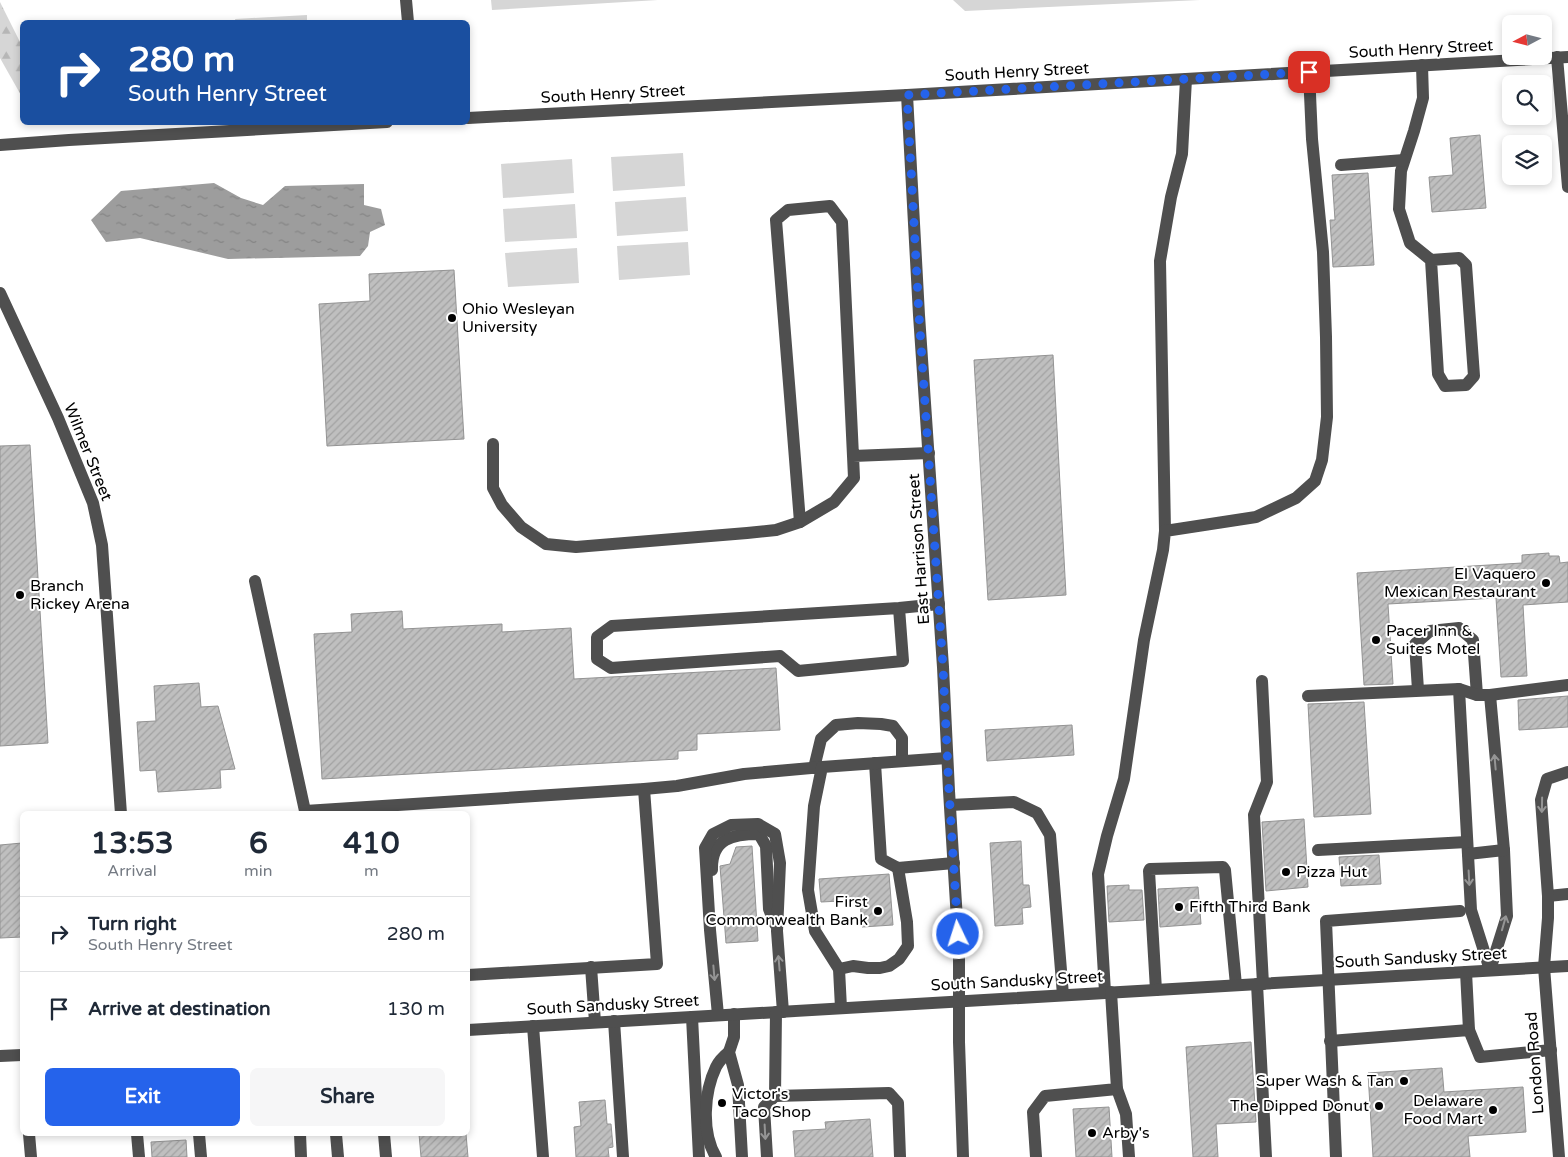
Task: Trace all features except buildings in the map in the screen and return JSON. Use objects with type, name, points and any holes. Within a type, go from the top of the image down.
[{"type":"street","points":[[406,0],[408,20]]},
{"type":"street","points":[[1563,57],[1568,187]]},
{"type":"street","name":"South Henry Street","points":[[470,118],[1563,57]]},
{"type":"street","points":[[1422,65],[1423,98],[1401,171],[1400,209],[1410,243],[1431,260],[1459,258],[1466,265],[1474,376],[1466,385],[1445,386],[1438,374],[1431,260]]},
{"type":"street","points":[[1165,531],[1256,517],[1296,498],[1315,481],[1322,460],[1327,417],[1326,337],[1323,252],[1312,139],[1309,72]]},
{"type":"street","points":[[1129,1157],[1126,1114],[1117,1089],[1098,874],[1124,779],[1144,640],[1163,550],[1165,531],[1160,261],[1171,197],[1182,154],[1186,79]]},
{"type":"street","name":"East Harrison Street","points":[[907,95],[959,952],[959,1042],[963,1157]]},
{"type":"street","points":[[0,145],[332,125]]},
{"type":"street","points":[[1341,165],[1404,160]]},
{"type":"street","points":[[493,444],[493,488],[502,505],[521,527],[546,544],[576,547],[776,530],[800,522],[834,502],[854,478],[842,222],[830,206],[788,210],[776,220],[800,522]]},
{"type":"street","name":"Wilmer Street","points":[[0,293],[58,418],[93,503],[102,545],[121,811]]},
{"type":"street","points":[[853,456],[929,453]]},
{"type":"street","points":[[255,581],[305,811]]},
{"type":"street","points":[[899,608],[903,661],[798,671],[780,656],[611,668],[597,658],[597,637],[612,626],[939,604]]},
{"type":"street","points":[[1418,690],[1415,644],[1430,631],[1459,628],[1473,640],[1484,695],[1504,850],[1507,916],[1490,970]]},
{"type":"street","points":[[1262,681],[1266,782],[1254,815],[1266,1157]]},
{"type":"street","points":[[1308,696],[1459,689],[1484,695],[1568,685]]},
{"type":"street","points":[[1459,689],[1471,910],[1490,970]]},
{"type":"street","points":[[841,1008],[838,969],[815,931],[808,890],[821,739],[836,725],[858,723],[893,726],[902,738],[902,761]]},
{"type":"street","points":[[335,811],[644,790],[744,774],[947,758]]},
{"type":"street","points":[[875,763],[881,859],[898,868],[954,863]]},
{"type":"street","name":"London Road","points":[[1559,1157],[1544,967],[1548,896],[1540,800],[1548,779],[1568,772]]},
{"type":"street","points":[[470,975],[657,964],[644,790]]},
{"type":"street","points":[[950,805],[1014,802],[1037,813],[1042,820],[1050,836],[1063,995]]},
{"type":"street","points":[[718,1015],[710,938],[705,848],[713,834],[731,825],[758,824],[775,834],[780,863],[777,931],[779,1012],[775,1096],[764,1108],[767,1157]]},
{"type":"street","points":[[1318,850],[1468,848],[1504,850]]},
{"type":"street","points":[[1156,990],[1150,869],[1222,867],[1225,870],[1236,985]]},
{"type":"street","points":[[838,969],[853,966],[880,968],[889,966],[899,959],[908,946],[907,922],[898,868]]},
{"type":"street","points":[[1548,896],[1568,894]]},
{"type":"street","points":[[1336,1157],[1326,921],[1460,911]]},
{"type":"street","name":"South Sandusky Street","points":[[470,1030],[1568,966]]},
{"type":"street","points":[[591,967],[595,1022]]},
{"type":"street","points":[[1466,972],[1469,1030],[1480,1056],[1551,1050]]},
{"type":"street","points":[[716,1157],[710,1148],[706,1115],[707,1092],[717,1065],[728,1052],[734,1037],[734,1014]]},
{"type":"street","points":[[692,1017],[699,1157]]},
{"type":"street","points":[[614,1021],[622,1157]]},
{"type":"street","points":[[533,1026],[543,1157]]},
{"type":"street","points":[[1330,1040],[1469,1030]]},
{"type":"street","points":[[728,1052],[738,1085],[742,1157]]},
{"type":"street","points":[[0,1056],[20,1055]]},
{"type":"street","points":[[1036,1157],[1033,1112],[1045,1096],[1117,1089]]},
{"type":"street","points":[[775,1096],[889,1093],[898,1103],[900,1157]]},
{"type":"street","points":[[29,1136],[31,1157]]},
{"type":"street","points":[[137,1136],[139,1157]]},
{"type":"street","points":[[200,1136],[201,1157]]},
{"type":"street","points":[[300,1136],[301,1157]]},
{"type":"street","points":[[336,1136],[338,1157]]},
{"type":"street","points":[[384,1136],[386,1157]]},
{"type":"green space","points":[[491,0],[658,0],[492,10]]},
{"type":"green space","points":[[953,0],[1200,0],[965,11]]},
{"type":"green space","points":[[0,2],[20,42],[20,93],[0,58]]},
{"type":"green space","points":[[307,15],[307,20],[235,19]]},
{"type":"green space","points":[[683,153],[685,186],[613,191],[611,157]]},
{"type":"green space","points":[[572,159],[574,193],[503,198],[501,164]]},
{"type":"green space","points":[[686,197],[688,231],[617,236],[615,202]]},
{"type":"green space","points":[[575,204],[577,238],[505,242],[503,209]]},
{"type":"green space","points":[[688,242],[690,275],[619,280],[617,246]]},
{"type":"green space","points":[[577,248],[579,283],[508,287],[505,253]]},
{"type":"water","points":[[214,183],[241,198],[263,205],[285,186],[364,184],[364,205],[381,209],[385,225],[370,232],[368,246],[360,256],[228,259],[140,238],[106,242],[91,220],[121,191]]},
{"type":"place","name":"Ohio Wesleyan University","points":[[452,318]]},
{"type":"place","name":"El Vaquero Mexican Restaurant","points":[[1546,583]]},
{"type":"place","name":"Branch Rickey Arena","points":[[20,595]]},
{"type":"place","name":"Pacer Inn & Suites Motel","points":[[1376,640]]},
{"type":"place","name":"Pizza Hut","points":[[1286,872]]},
{"type":"place","name":"Fifth Third Bank","points":[[1179,907]]},
{"type":"place","name":"First Commonwealth Bank","points":[[878,911]]},
{"type":"place","name":"Super Wash & Tan","points":[[1404,1081]]},
{"type":"place","name":"Victor's Taco Shop","points":[[722,1103]]},
{"type":"place","name":"The Dipped Donut","points":[[1379,1106]]},
{"type":"place","name":"Delaware Food Mart","points":[[1493,1110]]},
{"type":"place","name":"Arby's","points":[[1092,1133]]},
{"type":"route","points":[[958,934],[907,95],[1309,72]]}]
